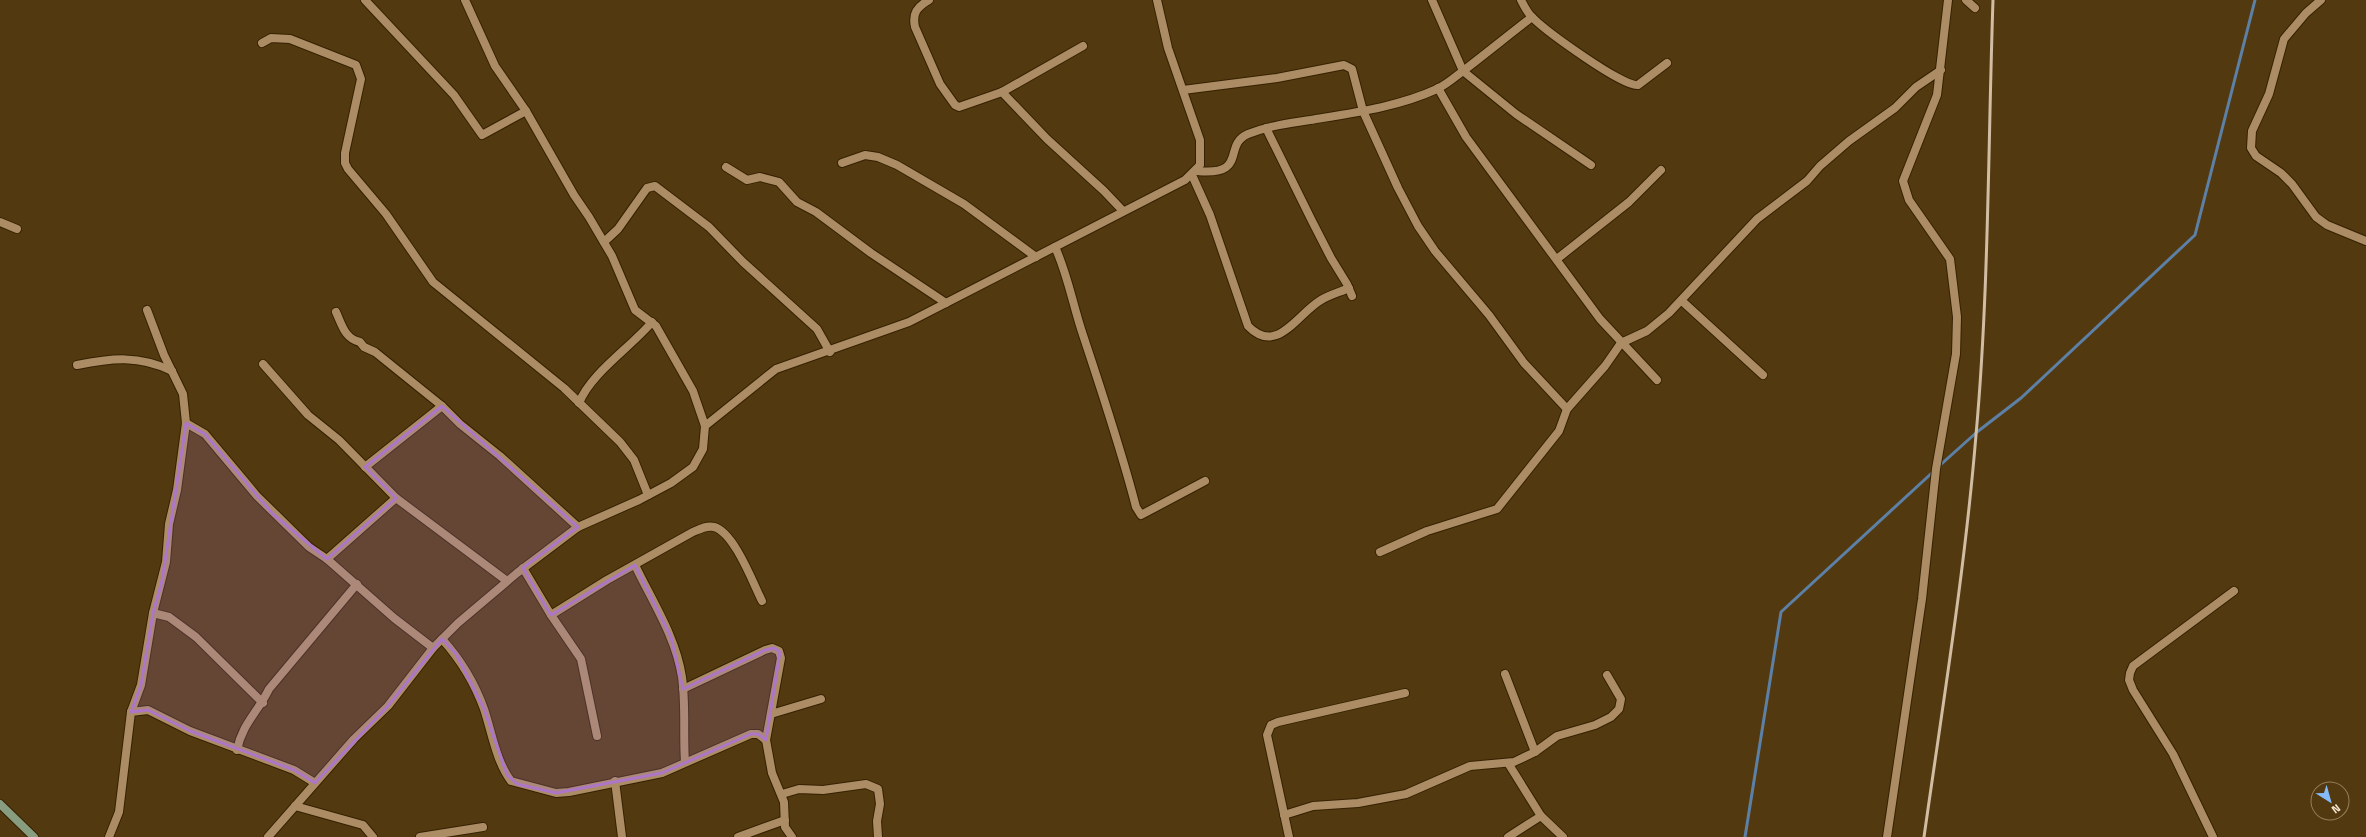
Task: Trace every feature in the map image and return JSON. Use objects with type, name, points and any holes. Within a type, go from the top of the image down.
[{"type":"main road","points":[[0,804],[34,837]]},
{"type":"street","points":[[365,0],[454,95],[482,135],[526,111]]},
{"type":"street","points":[[268,837],[354,739],[388,706],[433,648],[507,581],[578,527],[648,495],[693,467],[703,449],[705,426],[693,391],[661,334],[652,322],[635,310],[604,242],[574,195],[526,111],[495,66],[465,0]]},
{"type":"street","points":[[929,0],[914,12],[913,18],[915,27],[940,84],[955,105],[963,107],[1002,92],[1083,46]]},
{"type":"street","points":[[1157,0],[1168,48],[1200,140],[1202,158],[1194,173],[1210,214],[1248,326],[1257,335],[1274,337],[1297,322],[1321,300],[1349,288]]},
{"type":"street","points":[[1432,0],[1463,71],[1516,114],[1590,165]]},
{"type":"street","points":[[1521,0],[1532,17],[1580,55],[1633,86],[1638,85],[1667,63]]},
{"type":"street","points":[[1887,837],[1922,598],[1936,469],[1956,354],[1958,317],[1950,259],[1909,200],[1903,181],[1937,95],[1948,0]]},
{"type":"street","points":[[1966,0],[1975,8]]},
{"type":"street","points":[[2321,0],[2306,13],[2284,39],[2269,94],[2252,131],[2251,148],[2256,156],[2281,173],[2292,184],[2316,217],[2326,225],[2366,241]]},
{"type":"street","points":[[705,426],[771,372],[891,330],[1036,257],[1194,173],[1213,173],[1225,169],[1232,162],[1235,148],[1242,137],[1266,128],[1363,111],[1438,88],[1463,71],[1532,17]]},
{"type":"street","points":[[262,43],[271,38],[290,39],[356,65],[361,79],[345,153],[345,163],[348,169],[386,214],[433,282],[564,388],[629,453],[648,495]]},
{"type":"street","points":[[1183,90],[1277,78],[1344,65],[1352,69],[1363,111],[1398,188],[1431,244],[1489,315],[1524,363],[1566,409]]},
{"type":"street","points":[[1380,552],[1427,531],[1497,509],[1559,430],[1566,409],[1605,366],[1621,344],[1647,331],[1682,301],[1757,219],[1807,181],[1820,166],[1849,141],[1883,117],[1916,87],[1941,70]]},
{"type":"street","points":[[1438,88],[1466,137],[1557,259],[1621,344],[1657,380]]},
{"type":"street","points":[[1002,92],[1047,139],[1104,191],[1123,211]]},
{"type":"street","points":[[1266,128],[1352,296]]},
{"type":"street","points":[[842,163],[865,155],[878,157],[897,165],[964,204],[1036,257]]},
{"type":"street","points":[[726,166],[747,180],[760,177],[778,182],[798,202],[816,212],[871,253],[946,303]]},
{"type":"street","points":[[1557,259],[1629,202],[1661,170]]},
{"type":"street","points":[[604,242],[618,229],[647,188],[655,186],[709,227],[743,262],[817,329],[830,352]]},
{"type":"street","points":[[0,222],[17,229]]},
{"type":"street","points":[[1055,247],[1063,262],[1074,307],[1122,455],[1136,507],[1140,515],[1205,481]]},
{"type":"street","points":[[1682,301],[1763,376]]},
{"type":"street","points":[[109,837],[119,812],[131,712],[141,685],[153,613],[166,562],[169,524],[176,490],[186,423],[183,394],[164,355],[147,310]]},
{"type":"street","points":[[336,312],[350,338],[360,342],[364,347],[380,357],[442,406],[460,424],[506,461],[578,527]]},
{"type":"street","points":[[579,403],[585,392],[598,376],[652,322]]},
{"type":"street","points":[[77,365],[110,359],[147,360],[172,371]]},
{"type":"street","points":[[263,364],[308,415],[339,440],[396,498],[507,581]]},
{"type":"street","points":[[365,467],[442,406]]},
{"type":"street","points":[[186,423],[205,434],[219,453],[274,514],[309,547],[327,559],[351,581],[358,584],[394,618],[433,648]]},
{"type":"street","points":[[327,559],[396,498]]},
{"type":"street","points":[[551,616],[691,533],[705,527],[714,526],[726,534],[762,601]]},
{"type":"street","points":[[635,565],[671,637],[682,676],[686,722],[683,733],[685,762]]},
{"type":"street","points":[[523,568],[551,616],[581,659],[597,736]]},
{"type":"street","points":[[237,750],[240,734],[269,689],[358,584]]},
{"type":"street","points":[[2213,837],[2173,754],[2133,690],[2130,673],[2133,666],[2234,591]]},
{"type":"street","points":[[153,613],[169,617],[196,637],[262,702]]},
{"type":"street","points":[[442,639],[456,654],[484,709],[499,758],[511,781],[556,793],[662,773],[751,734],[758,734],[766,740]]},
{"type":"street","points":[[683,689],[765,650],[774,648],[780,652],[781,658],[766,740],[772,773],[782,794],[786,831],[792,837]]},
{"type":"street","points":[[1504,674],[1535,752]]},
{"type":"street","points":[[1284,815],[1313,806],[1358,803],[1406,794],[1470,766],[1508,763],[1535,752],[1557,736],[1595,725],[1611,717],[1619,709],[1621,699],[1607,675]]},
{"type":"street","points":[[1289,837],[1267,735],[1271,725],[1278,722],[1405,693]]},
{"type":"street","points":[[771,714],[821,699]]},
{"type":"street","points":[[131,712],[148,710],[237,750],[294,770],[315,783]]},
{"type":"street","points":[[1508,763],[1541,816],[1563,837]]},
{"type":"street","points":[[615,781],[622,837]]},
{"type":"street","points":[[782,794],[799,789],[823,790],[866,784],[878,789],[880,804],[876,821],[878,837]]},
{"type":"street","points":[[295,806],[363,825],[373,837]]},
{"type":"street","points":[[1508,837],[1541,816]]},
{"type":"street","points":[[738,837],[785,820]]},
{"type":"street","points":[[420,837],[482,827]]},
{"type":"highlighted area","points":[[442,406],[578,527],[523,568],[551,615],[635,565],[671,637],[683,689],[765,650],[774,648],[780,652],[766,740],[758,734],[751,734],[662,773],[556,793],[517,784],[507,775],[484,709],[456,654],[442,639],[388,706],[315,783],[294,770],[190,731],[148,710],[131,712],[141,685],[153,613],[162,581],[186,423],[205,434],[273,514],[327,559],[396,498],[365,467]]},
{"type":"waterway","points":[[1938,467],[1977,432],[2021,398],[2195,235],[2255,0]]},
{"type":"waterway","points":[[1745,837],[1781,612],[1934,471]]},
{"type":"railway","points":[[1924,837],[1960,586],[1976,435],[1986,272],[1993,0]]}]
